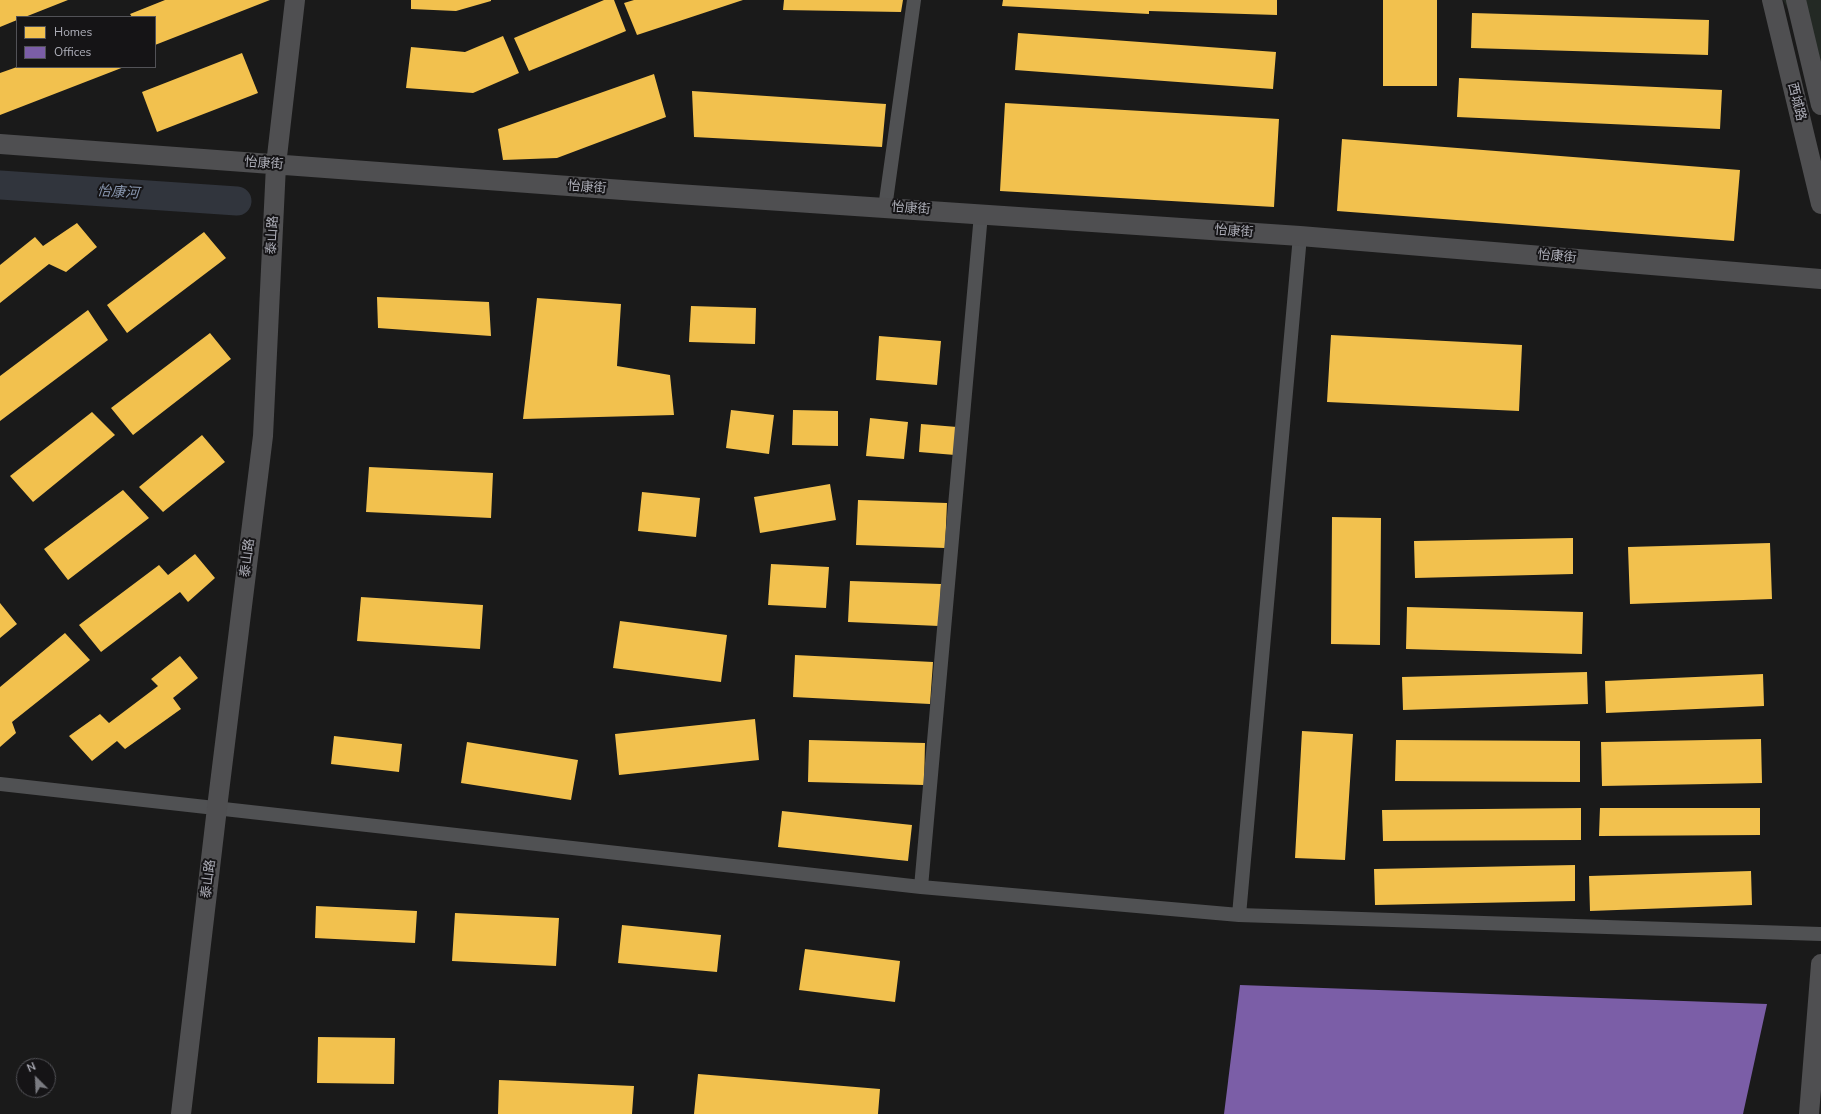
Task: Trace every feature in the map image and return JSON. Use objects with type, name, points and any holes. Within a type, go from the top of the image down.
[{"type":"street","name":"泰山路","points":[[181,1114],[217,808],[264,436],[276,165],[295,0]]},
{"type":"street","points":[[885,208],[914,0]]},
{"type":"street","name":"西城路","points":[[1772,0],[1821,204]]},
{"type":"street","name":"西城路","points":[[1796,0],[1821,105]]},
{"type":"street","name":"怡康街","points":[[0,144],[276,165],[1300,236],[1821,279]]},
{"type":"street","points":[[921,887],[981,214]]},
{"type":"street","points":[[1239,915],[1300,236]]},
{"type":"street","points":[[0,784],[921,887],[1239,915],[1821,934]]},
{"type":"street","points":[[1809,1114],[1821,964]]},
{"type":"shaded area","points":[[1783,0],[1821,0],[1821,68]]},
{"type":"building: Homes","points":[[0,0],[68,0],[28,16],[16,16],[16,20],[0,27]]},
{"type":"building: Homes","points":[[165,0],[270,0],[156,45],[156,16],[131,16],[130,14]]},
{"type":"building: Homes","points":[[411,0],[491,1],[456,11],[411,9]]},
{"type":"building: Homes","points":[[604,0],[614,0],[626,31],[529,71],[514,38]]},
{"type":"building: Homes","points":[[634,0],[743,0],[637,35],[624,3]]},
{"type":"building: Homes","points":[[784,0],[903,0],[901,12],[783,10]]},
{"type":"building: Homes","points":[[1003,0],[1277,0],[1277,15],[1149,11],[1149,14],[1002,6]]},
{"type":"building: Homes","points":[[1383,0],[1437,0],[1437,86],[1383,86]]},
{"type":"building: Homes","points":[[1472,13],[1709,20],[1708,55],[1471,48]]},
{"type":"building: Homes","points":[[1018,33],[1276,52],[1273,89],[1015,70]]},
{"type":"building: Homes","points":[[503,36],[519,73],[473,93],[406,88],[411,47],[465,52]]},
{"type":"building: Homes","points":[[242,53],[258,93],[157,132],[142,92]]},
{"type":"building: Homes","points":[[16,67],[121,68],[0,115],[0,73]]},
{"type":"building: Homes","points":[[654,74],[666,117],[557,158],[503,160],[498,129]]},
{"type":"building: Homes","points":[[1459,78],[1722,90],[1720,129],[1457,117]]},
{"type":"building: Homes","points":[[692,91],[886,104],[882,147],[694,137]]},
{"type":"building: Homes","points":[[1005,103],[1279,119],[1274,207],[1000,191]]},
{"type":"building: Homes","points":[[1342,139],[1740,170],[1734,241],[1337,211]]},
{"type":"building: Homes","points":[[77,223],[97,247],[66,272],[49,264],[0,303],[0,265],[35,237],[43,246]]},
{"type":"building: Homes","points":[[204,232],[226,258],[127,333],[107,305]]},
{"type":"building: Homes","points":[[377,297],[489,302],[491,336],[378,328]]},
{"type":"building: Homes","points":[[537,298],[621,304],[617,366],[670,375],[674,415],[523,419]]},
{"type":"building: Homes","points":[[691,306],[756,308],[755,344],[689,342]]},
{"type":"building: Homes","points":[[88,310],[108,340],[0,421],[0,376]]},
{"type":"building: Homes","points":[[210,333],[231,359],[133,435],[111,408]]},
{"type":"building: Homes","points":[[1331,335],[1522,345],[1519,411],[1327,402]]},
{"type":"building: Homes","points":[[879,336],[941,341],[937,385],[876,380]]},
{"type":"building: Homes","points":[[731,410],[774,415],[769,454],[726,448]]},
{"type":"building: Homes","points":[[793,410],[838,411],[838,446],[792,445]]},
{"type":"building: Homes","points":[[92,412],[115,435],[33,502],[10,476]]},
{"type":"building: Homes","points":[[870,418],[908,422],[904,459],[866,456]]},
{"type":"building: Homes","points":[[921,424],[957,427],[955,455],[919,452]]},
{"type":"building: Homes","points":[[202,435],[225,462],[163,512],[139,487]]},
{"type":"building: Homes","points":[[369,467],[493,473],[491,518],[366,512]]},
{"type":"building: Homes","points":[[830,484],[836,520],[760,533],[754,497]]},
{"type":"building: Homes","points":[[123,490],[149,518],[68,580],[44,549]]},
{"type":"building: Homes","points":[[642,492],[700,498],[696,537],[638,531]]},
{"type":"building: Homes","points":[[858,500],[947,503],[945,548],[856,545]]},
{"type":"building: Homes","points":[[1332,517],[1381,518],[1380,645],[1331,644]]},
{"type":"building: Homes","points":[[1573,538],[1573,574],[1415,578],[1414,541]]},
{"type":"building: Homes","points":[[1770,543],[1772,599],[1630,604],[1628,547]]},
{"type":"building: Homes","points":[[195,554],[215,578],[188,602],[180,592],[101,652],[79,625],[159,565],[168,575]]},
{"type":"building: Homes","points":[[771,564],[829,567],[826,608],[768,605]]},
{"type":"building: Homes","points":[[850,581],[941,584],[939,626],[848,622]]},
{"type":"building: Homes","points":[[361,597],[483,605],[480,649],[357,641]]},
{"type":"building: Homes","points":[[0,603],[17,624],[0,638]]},
{"type":"building: Homes","points":[[1407,607],[1583,612],[1582,654],[1406,649]]},
{"type":"building: Homes","points":[[620,621],[727,635],[721,682],[613,668]]},
{"type":"building: Homes","points":[[65,633],[90,660],[12,722],[16,733],[0,747],[0,687]]},
{"type":"building: Homes","points":[[795,655],[933,662],[930,704],[793,697]]},
{"type":"building: Homes","points":[[180,656],[198,678],[173,698],[181,709],[125,749],[117,741],[92,761],[69,736],[100,714],[109,723],[158,686],[151,679]]},
{"type":"building: Homes","points":[[1587,672],[1588,704],[1403,710],[1402,677]]},
{"type":"building: Homes","points":[[1763,674],[1764,706],[1606,713],[1605,681]]},
{"type":"building: Homes","points":[[755,719],[759,760],[619,775],[615,734]]},
{"type":"building: Homes","points":[[1302,731],[1353,734],[1345,860],[1295,858]]},
{"type":"building: Homes","points":[[334,736],[402,744],[399,772],[331,764]]},
{"type":"building: Homes","points":[[1761,739],[1762,783],[1602,786],[1601,742]]},
{"type":"building: Homes","points":[[809,740],[925,743],[924,785],[808,782]]},
{"type":"building: Homes","points":[[1396,740],[1580,741],[1580,782],[1395,781]]},
{"type":"building: Homes","points":[[467,742],[578,760],[571,800],[461,783]]},
{"type":"building: Homes","points":[[1581,808],[1581,840],[1383,841],[1382,810]]},
{"type":"building: Homes","points":[[1600,808],[1760,808],[1760,835],[1599,836]]},
{"type":"building: Homes","points":[[782,811],[912,825],[908,861],[778,847]]},
{"type":"building: Homes","points":[[1575,865],[1575,901],[1375,905],[1374,869]]},
{"type":"building: Homes","points":[[1751,871],[1752,905],[1590,911],[1589,876]]},
{"type":"building: Homes","points":[[316,906],[417,911],[415,943],[315,938]]},
{"type":"building: Homes","points":[[455,913],[559,918],[556,966],[452,961]]},
{"type":"building: Homes","points":[[622,925],[721,935],[717,972],[618,963]]},
{"type":"building: Homes","points":[[805,949],[900,961],[895,1002],[799,990]]},
{"type":"building: Homes","points":[[318,1037],[395,1038],[394,1084],[317,1083]]},
{"type":"building: Homes","points":[[698,1074],[880,1089],[878,1114],[694,1114]]},
{"type":"building: Homes","points":[[499,1080],[634,1086],[632,1114],[498,1114]]},
{"type":"building: Offices","points":[[1240,985],[1767,1004],[1743,1114],[1224,1114]]},
{"type":"waterway","name":"怡康河","points":[[0,185],[237,201]]}]
